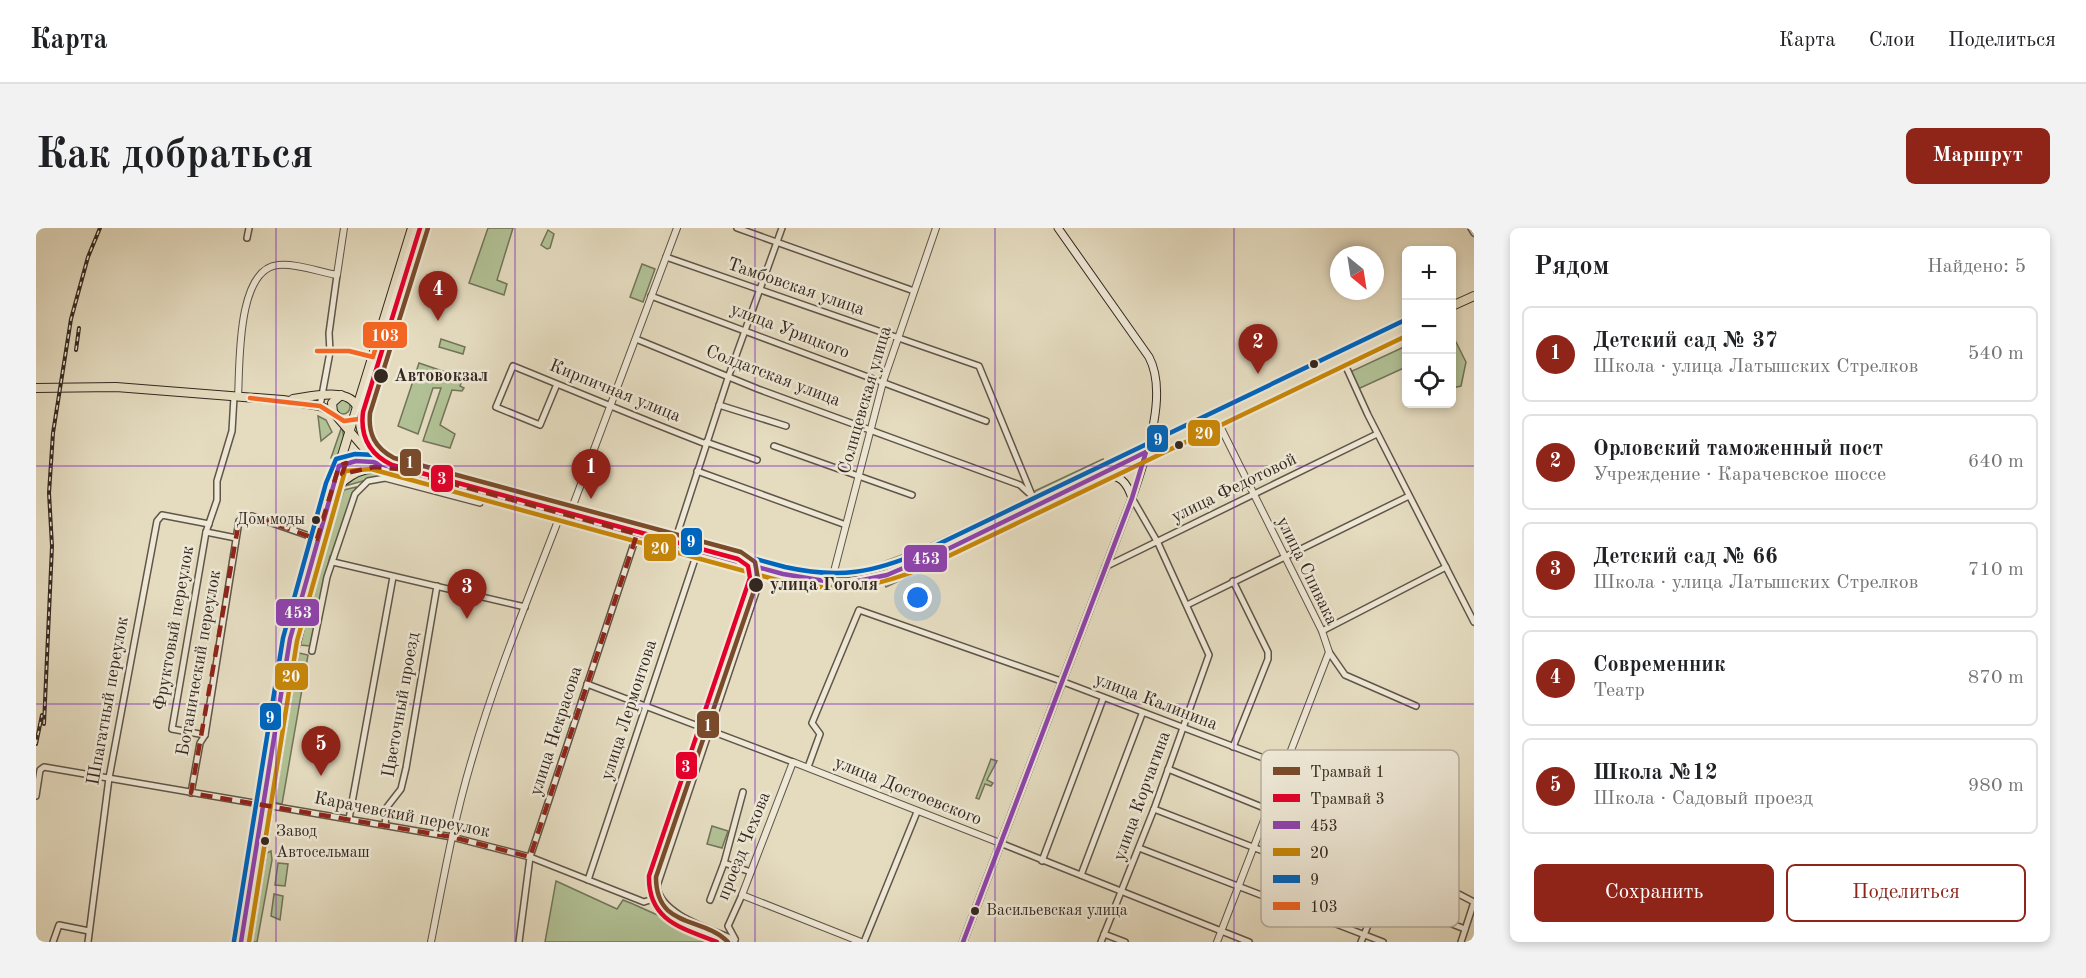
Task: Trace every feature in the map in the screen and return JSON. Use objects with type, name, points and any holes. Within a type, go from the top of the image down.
[{"type":"main road","points":[[399,469],[370,448],[356,420],[357,407],[412,228]]},
{"type":"main road","points":[[248,942],[291,639],[318,539],[418,228]]},
{"type":"main road","points":[[963,942],[1132,498],[1146,452],[1158,390],[1156,373],[1142,347],[1058,228]]},
{"type":"main road","points":[[1456,304],[1474,296]]},
{"type":"main road","points":[[343,464],[365,461],[399,469],[764,568],[831,583],[868,579],[906,568],[1402,330]]},
{"type":"main road","points":[[283,400],[357,393],[364,386]]},
{"type":"main road","points":[[36,388],[116,387],[283,400],[320,406],[336,415],[356,420]]},
{"type":"main road","points":[[344,395],[357,407]]},
{"type":"main road","points":[[344,395],[332,403],[336,415],[371,456],[399,469]]},
{"type":"main road","points":[[241,942],[297,640],[343,464]]},
{"type":"main road","points":[[338,486],[360,470],[378,467],[399,469]]},
{"type":"main road","points":[[1101,473],[1116,475],[1123,480],[1132,498]]},
{"type":"street","points":[[247,238],[249,228]]},
{"type":"street","points":[[320,406],[330,352],[329,333],[344,228]]},
{"type":"street","points":[[431,942],[452,837],[472,759],[525,607],[610,407],[677,228]]},
{"type":"street","points":[[737,228],[914,291]]},
{"type":"street","points":[[674,544],[729,375],[782,228]]},
{"type":"street","name":"Солнцевская улица","points":[[831,583],[883,382],[936,228]]},
{"type":"street","points":[[1471,228],[1474,233]]},
{"type":"street","name":"Тамбовская улица","points":[[666,257],[980,366],[1036,505]]},
{"type":"street","points":[[236,397],[244,312],[250,290],[260,275],[270,267],[281,264],[337,275]]},
{"type":"street","name":"улица Урицкого","points":[[651,296],[986,421]]},
{"type":"street","name":"Солдатская улица","points":[[636,339],[729,375],[758,389],[1020,485],[1033,496]]},
{"type":"street","points":[[1342,358],[1377,434],[1474,622]]},
{"type":"street","name":"Кирпичная улица","points":[[557,384],[540,425],[496,407],[513,366],[557,384],[610,407],[757,460]]},
{"type":"street","name":"Фруктовый переулок","points":[[205,735],[172,729],[206,532],[217,500],[217,481],[232,431],[236,397]]},
{"type":"street","points":[[719,405],[786,426]]},
{"type":"street","name":"улица Спивака","points":[[1216,418],[1252,495],[1322,630],[1329,652],[1289,750]]},
{"type":"street","name":"улица Федотовой","points":[[1105,567],[1377,434]]},
{"type":"street","points":[[774,446],[858,478],[912,495]]},
{"type":"street","points":[[697,471],[846,525]]},
{"type":"street","points":[[312,651],[333,562],[356,494],[368,481],[387,478],[480,503],[484,492]]},
{"type":"street","points":[[1187,605],[1284,555],[1408,496]]},
{"type":"street","name":"улица Корчагина","points":[[1101,942],[1154,809],[1209,655],[1158,543],[1132,498]]},
{"type":"street","name":"Шпагатный переулок","points":[[88,942],[109,778],[157,520],[162,515],[172,515],[209,524]]},
{"type":"street","points":[[206,532],[236,538],[239,521],[248,516],[318,539]]},
{"type":"street","name":"улица Некрасова","points":[[519,942],[530,858],[638,534]]},
{"type":"street","name":"Ботанический переулок","points":[[191,793],[200,743],[205,735],[236,538]]},
{"type":"street","name":"улица Лермонтова","points":[[588,880],[699,550]]},
{"type":"street","points":[[333,562],[525,607]]},
{"type":"street","points":[[1322,630],[1446,567]]},
{"type":"street","points":[[659,897],[658,878],[764,568]]},
{"type":"street","points":[[349,819],[393,577]]},
{"type":"street","points":[[1233,581],[1268,651],[1268,659],[1233,747]]},
{"type":"street","name":"Цветочный проезд","points":[[385,825],[387,807],[401,789],[406,768],[437,586]]},
{"type":"street","name":"улица Калинина","points":[[808,767],[820,734],[812,723],[859,610],[1061,681],[1261,758]]},
{"type":"street","points":[[1329,652],[1345,675],[1416,706]]},
{"type":"street","name":"улица Достоевского","points":[[587,684],[808,767],[1250,942]]},
{"type":"street","points":[[1042,861],[1103,699]]},
{"type":"street","points":[[1081,875],[1143,714]]},
{"type":"street","name":"проезд Чехова","points":[[659,897],[670,909],[735,940],[728,926],[793,762]]},
{"type":"street","name":"Карачевский переулок","points":[[36,795],[40,770],[45,767],[452,837],[530,858],[644,902],[659,897]]},
{"type":"street","points":[[1168,769],[1261,806]]},
{"type":"street","points":[[710,900],[724,863],[743,792]]},
{"type":"street","points":[[1154,809],[1261,850]]},
{"type":"street","points":[[742,895],[863,942],[917,812]]},
{"type":"street","name":"улица Спивака","points":[[1217,942],[1261,824]]},
{"type":"street","points":[[1139,848],[1261,895]]},
{"type":"street","points":[[724,863],[751,872]]},
{"type":"street","points":[[1459,895],[1473,902],[1461,942]]},
{"type":"street","points":[[53,942],[58,925],[89,931]]},
{"type":"street","points":[[1343,927],[1383,942]]},
{"type":"street","points":[[1361,942],[1367,927]]},
{"type":"street","points":[[1458,927],[1465,930]]},
{"type":"street","points":[[1104,934],[1125,942]]},
{"type":"highlighted area","points":[[346,463],[342,474],[374,467],[399,469],[637,534],[530,857],[452,837],[191,793],[239,521],[252,516],[317,539],[339,466]]},
{"type":"green space","points":[[488,228],[513,228],[497,280],[507,284],[504,295],[469,283]]},
{"type":"green space","points":[[548,230],[554,234],[550,248],[547,249],[541,245]]},
{"type":"green space","points":[[642,264],[655,269],[643,302],[630,297]]},
{"type":"green space","points":[[441,339],[465,347],[463,354],[439,347]]},
{"type":"green space","points":[[1456,342],[1466,362],[1461,386],[1456,387]]},
{"type":"green space","points":[[1402,348],[1402,369],[1358,389],[1350,372]]},
{"type":"green space","points":[[419,363],[463,378],[460,386],[464,388],[462,391],[452,390],[440,425],[455,434],[450,448],[423,441],[441,388],[433,388],[418,434],[398,426]]},
{"type":"green space","points":[[340,400],[346,400],[350,407],[346,414],[340,414],[336,410],[336,404]]},
{"type":"green space","points":[[318,416],[326,420],[332,432],[321,441]]},
{"type":"green space","points":[[1209,417],[1161,440],[1157,437],[1157,426],[1171,432]]},
{"type":"green space","points":[[342,426],[344,440],[338,459],[331,458]]},
{"type":"green space","points":[[1103,459],[1106,464],[1037,496],[1035,491]]},
{"type":"green space","points":[[383,471],[381,476],[345,486],[362,473]]},
{"type":"green space","points":[[1106,477],[1116,477],[958,552],[955,548]]},
{"type":"green space","points":[[356,487],[333,556],[330,556],[310,646],[300,645],[323,555],[344,490]]},
{"type":"green space","points":[[1026,500],[1028,505],[924,554],[856,578],[838,576],[838,570],[856,572],[921,548]]},
{"type":"green space","points":[[947,554],[950,557],[886,587],[883,581]]},
{"type":"green space","points":[[299,653],[308,655],[282,804],[273,802]]},
{"type":"green space","points":[[991,759],[997,761],[987,780],[993,783],[991,786],[985,784],[979,799],[976,798]]},
{"type":"green space","points":[[712,826],[728,831],[722,848],[707,844]]},
{"type":"green space","points":[[271,851],[272,860],[257,942],[250,942],[267,853]]},
{"type":"green space","points":[[278,863],[288,864],[285,886],[275,885]]},
{"type":"green space","points":[[556,881],[617,909],[623,900],[633,904],[693,931],[708,942],[545,942]]},
{"type":"green space","points":[[274,894],[283,896],[280,920],[271,916]]},
{"type":"railway","points":[[44,724],[52,546],[49,493],[53,433],[71,319],[88,257],[100,228]]},
{"type":"railway","points":[[76,350],[79,328]]},
{"type":"railway","points":[[36,744],[42,715]]},
{"type":"tram line","name":"3","points":[[420,228],[363,412],[363,429],[372,450],[392,465],[738,559],[748,566],[750,578],[649,876],[650,891],[661,913],[680,927],[717,942]]},
{"type":"tram line","name":"1","points":[[428,228],[370,413],[372,434],[382,450],[394,458],[741,552],[755,562],[758,579],[656,877],[658,894],[672,914],[706,928],[728,942]]},
{"type":"transit line","name":"103","points":[[250,398],[320,406],[344,421],[359,419],[418,228]]},
{"type":"transit line","name":"9","points":[[234,941],[283,638],[326,483],[336,459],[355,454],[375,455],[785,567],[822,573],[856,572],[872,569],[924,551],[1402,321]]},
{"type":"transit line","name":"20","points":[[249,942],[297,641],[345,471],[371,469],[781,581],[821,587],[857,587],[892,579],[930,565],[1402,338]]},
{"type":"transit line","name":"103","points":[[317,351],[349,351],[373,357],[378,340]]},
{"type":"transit line","name":"453","points":[[241,942],[290,639],[339,466],[356,461],[373,462],[783,574],[843,584],[887,575],[950,548],[1146,452]]},
{"type":"transit line","name":"453","points":[[963,942],[1132,498],[1146,452]]},
{"type":"place","name":"Современник","points":[[438,321]]},
{"type":"place","name":"Орловский таможенный пост","points":[[1258,374]]},
{"type":"place","name":"Автовокзал","points":[[381,376]]},
{"type":"place","name":"Детский сад № 37","points":[[591,499]]},
{"type":"place","name":"Дом моды","points":[[316,520]]},
{"type":"place","name":"улица Гоголя","points":[[756,585]]},
{"type":"place","name":"Детский сад № 66","points":[[467,619]]},
{"type":"place","name":"Школа №12","points":[[321,776]]},
{"type":"place","name":"Завод Автосельмаш","points":[[265,841]]},
{"type":"place","name":"Васильевская улица","points":[[975,911]]}]
